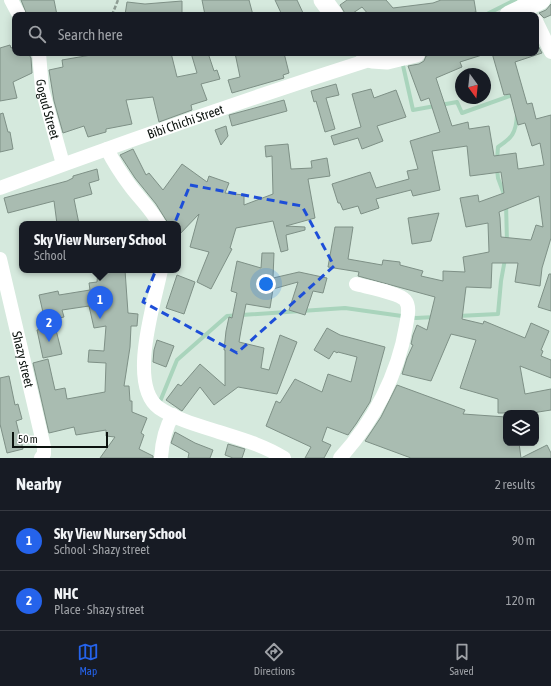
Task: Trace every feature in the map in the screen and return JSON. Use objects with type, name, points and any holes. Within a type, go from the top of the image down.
[{"type":"street","points":[[11,0],[17,12]]},
{"type":"street","points":[[323,0],[332,12]]},
{"type":"street","points":[[525,12],[535,10]]},
{"type":"street","points":[[539,20],[551,52]]},
{"type":"street","name":"Gogud Street","points":[[39,56],[42,89],[45,103],[63,164]]},
{"type":"street","points":[[369,56],[387,60],[404,56]]},
{"type":"street","name":"Bibi Chichi Street","points":[[0,188],[63,164],[369,56]]},
{"type":"street","points":[[108,149],[131,188],[149,207],[157,221]]},
{"type":"street","name":"Shazy street","points":[[0,259],[44,447],[44,454],[41,458]]},
{"type":"street","points":[[160,273],[148,323],[144,361],[147,391],[151,400],[158,407],[173,415],[219,432],[252,442],[284,458]]},
{"type":"street","points":[[340,458],[364,429],[382,396],[399,355],[408,316],[408,304],[404,299],[389,293],[356,284]]},
{"type":"street","points":[[161,458],[164,436],[173,415]]},
{"type":"path","points":[[113,12],[118,0]]},
{"type":"highlighted area","points":[[190,185],[302,206],[334,266],[237,353],[143,302]]},
{"type":"building","points":[[21,0],[54,0],[56,12],[26,12]]},
{"type":"building","points":[[202,0],[249,0],[252,12],[204,12]]},
{"type":"building","points":[[275,0],[297,0],[303,12],[281,12]]},
{"type":"building","points":[[347,0],[386,0],[393,8],[433,3],[441,0],[474,0],[476,12],[366,12],[362,7],[354,12],[344,12],[340,5]]},
{"type":"building","points":[[182,1],[182,12],[125,12],[127,2],[145,4]]},
{"type":"building","points":[[551,4],[551,15],[544,18],[539,13],[546,10]]},
{"type":"building","points":[[10,45],[12,48],[12,56],[30,56],[32,73],[13,82],[17,98],[0,101],[0,48]]},
{"type":"building","points":[[85,56],[172,56],[177,77],[197,73],[192,56],[209,56],[214,71],[217,70],[220,79],[201,84],[207,100],[191,105],[192,110],[159,122],[153,97],[126,100],[132,124],[106,129],[106,132],[88,137],[84,126],[63,133],[54,101],[49,70],[63,67],[62,60]]},
{"type":"building","points":[[236,56],[285,56],[289,73],[283,75],[284,78],[232,93],[228,80],[240,77]]},
{"type":"building","points":[[426,56],[479,56],[460,62],[462,67],[455,68],[455,70],[436,78],[452,126],[468,122],[469,129],[489,126],[494,156],[516,153],[518,169],[544,165],[540,143],[532,146],[525,123],[518,125],[510,94],[504,95],[493,56],[533,56],[515,62],[527,104],[532,103],[536,119],[551,115],[551,238],[542,268],[540,286],[515,282],[518,263],[492,263],[491,288],[466,287],[462,319],[483,324],[484,321],[525,338],[531,323],[549,331],[541,350],[543,351],[541,356],[551,360],[551,378],[520,366],[525,394],[551,389],[551,410],[539,412],[539,410],[503,410],[503,413],[498,413],[498,399],[460,388],[476,340],[451,334],[431,381],[402,374],[413,345],[411,344],[417,325],[427,330],[435,297],[358,276],[359,272],[328,267],[335,227],[353,227],[348,259],[382,265],[383,260],[400,262],[400,265],[423,271],[421,276],[443,281],[443,271],[465,272],[463,257],[489,252],[488,223],[466,227],[460,198],[478,195],[479,202],[504,193],[501,172],[470,176],[467,146],[432,151],[440,190],[413,196],[411,190],[376,199],[379,208],[361,214],[358,206],[343,210],[340,203],[338,203],[332,184],[370,172],[376,188],[409,179],[407,171],[418,169],[410,141],[440,132],[429,98],[421,101],[408,66],[419,64],[424,61]],"holes":[[[539,196],[543,227],[536,225],[531,240],[501,237],[499,212]]]},
{"type":"building","points":[[336,84],[339,95],[326,98],[335,129],[325,132],[316,101],[314,102],[311,91]]},
{"type":"building","points":[[371,89],[374,98],[396,90],[406,117],[377,126],[383,141],[362,149],[358,138],[334,145],[331,136],[361,127],[352,94]]},
{"type":"building","points":[[284,100],[287,111],[232,126],[229,115]]},
{"type":"building","points":[[3,113],[8,132],[10,132],[13,149],[0,152],[0,114]]},
{"type":"building","points":[[226,126],[228,136],[221,145],[215,130]]},
{"type":"building","points":[[288,144],[291,169],[312,168],[311,161],[327,158],[330,176],[308,179],[315,218],[286,226],[305,227],[305,230],[286,235],[288,250],[281,252],[273,221],[236,228],[230,248],[232,249],[211,289],[197,282],[209,252],[190,247],[199,214],[181,233],[181,221],[166,220],[120,155],[133,149],[146,175],[149,173],[163,190],[182,164],[207,182],[209,176],[229,183],[225,193],[244,195],[244,205],[273,194],[272,156],[266,157],[265,146]]},
{"type":"building","points":[[97,169],[99,180],[89,183],[92,194],[74,199],[78,221],[57,221],[54,201],[8,213],[4,198],[67,181],[73,178],[73,176]]},
{"type":"building","points":[[439,213],[431,241],[412,244],[408,218]]},
{"type":"building","points":[[262,253],[274,253],[273,278],[299,272],[327,278],[323,293],[313,291],[305,315],[289,310],[298,282],[273,289],[270,308],[246,304],[239,342],[264,348],[261,368],[269,370],[280,335],[297,342],[277,394],[238,387],[214,405],[200,387],[182,411],[166,400],[178,384],[181,386],[200,364],[225,386],[224,350],[229,317],[232,318],[237,293],[231,291],[237,261],[261,268]]},
{"type":"building","points":[[98,273],[125,273],[128,313],[138,314],[137,326],[131,326],[130,347],[124,386],[129,386],[130,401],[132,401],[132,412],[147,418],[141,433],[144,435],[139,449],[153,456],[153,458],[100,458],[115,437],[106,436],[106,430],[76,435],[74,427],[49,433],[33,363],[48,359],[55,390],[65,388],[67,399],[105,392],[106,363],[88,362],[89,350],[104,351],[106,326],[94,328],[89,306],[62,310],[64,317],[45,321],[39,295],[58,291],[59,295],[90,290],[89,283],[97,282]]},
{"type":"building","points":[[549,274],[551,274],[551,311],[538,307]]},
{"type":"building","points":[[177,275],[195,282],[184,314],[166,308]]},
{"type":"building","points":[[55,326],[62,354],[43,358],[37,330]]},
{"type":"building","points":[[327,328],[340,335],[385,347],[370,402],[356,424],[348,435],[327,427],[322,441],[331,445],[324,458],[305,458],[311,447],[266,426],[276,401],[280,403],[295,379],[322,392],[328,374],[351,382],[357,357],[334,351],[329,359],[314,350]]},
{"type":"building","points":[[157,340],[174,346],[166,367],[153,362]]},
{"type":"building","points":[[9,376],[15,405],[18,404],[22,419],[16,421],[23,449],[7,453],[0,424],[0,378]]},
{"type":"building","points":[[397,385],[465,410],[463,414],[503,417],[503,446],[519,446],[521,458],[411,458],[365,441],[381,417]]},
{"type":"building","points":[[175,432],[195,443],[213,450],[210,458],[188,458],[189,453],[171,443]]},
{"type":"building","points":[[228,444],[245,449],[242,458],[233,458],[225,455]]},
{"type":"building","points":[[547,445],[551,453],[551,458],[521,458]]},
{"type":"waterway","points":[[491,12],[515,0]]},
{"type":"waterway","points":[[402,61],[413,110],[457,102],[462,113],[515,94]]},
{"type":"waterway","points":[[497,160],[498,147],[510,138],[516,126],[517,115]]},
{"type":"waterway","points":[[497,169],[498,178],[505,197]]},
{"type":"waterway","points":[[506,203],[507,243]]},
{"type":"waterway","points":[[458,316],[498,314],[505,259]]},
{"type":"waterway","points":[[159,404],[177,360],[227,316],[345,308],[416,318],[435,317]]},
{"type":"place","name":"Sky View Nursery School","points":[[100,319]]},
{"type":"place","name":"NHC","points":[[49,342]]}]
